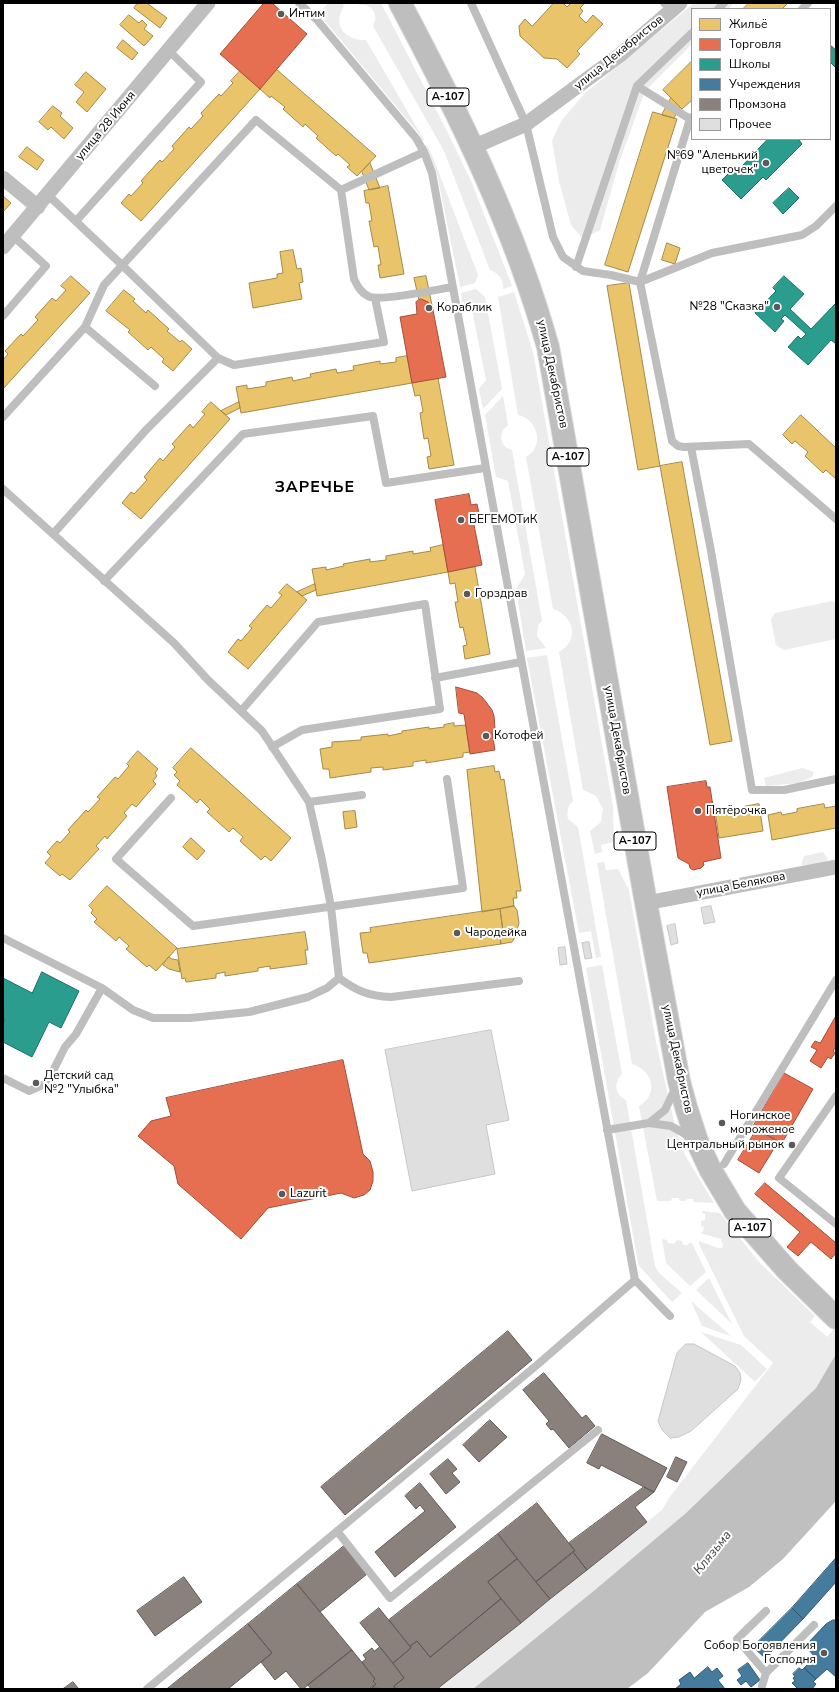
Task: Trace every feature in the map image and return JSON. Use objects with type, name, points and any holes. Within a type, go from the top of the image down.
[{"type":"main road","name":"улица Декабристов","points":[[400,3],[439,78],[472,147],[510,233],[530,286],[548,347],[646,903],[679,1081],[697,1141],[714,1177],[735,1211],[787,1270],[836,1318]]},
{"type":"street","name":"улица 28 Июня","points":[[3,248],[208,3]]},
{"type":"street","name":"улица Декабристов","points":[[472,147],[526,124],[620,55],[672,5]]},
{"type":"street","points":[[3,178],[38,207]]},
{"type":"street","name":"улица Белякова","points":[[646,903],[836,867]]},
{"type":"lane","points":[[299,3],[317,20],[416,138],[424,152],[432,173],[634,1280],[670,1316]]},
{"type":"lane","points":[[471,3],[526,124],[553,237],[563,257],[583,271],[611,275],[640,282],[712,253],[802,235],[816,226],[836,206]]},
{"type":"lane","points":[[576,267],[637,86],[691,34]]},
{"type":"lane","points":[[76,222],[201,82],[168,50]]},
{"type":"lane","points":[[637,86],[691,118],[640,282],[672,441],[678,446],[684,447],[749,444],[836,519]]},
{"type":"lane","points":[[3,417],[85,327],[104,286],[256,120],[341,190],[354,279],[359,289],[364,294],[376,298],[452,287]]},
{"type":"lane","points":[[341,190],[424,152]]},
{"type":"lane","points":[[48,195],[218,358],[234,365],[384,342],[376,298]]},
{"type":"lane","points":[[3,316],[46,266],[13,236]]},
{"type":"lane","points":[[85,327],[155,386]]},
{"type":"lane","points":[[53,534],[146,430],[218,358]]},
{"type":"lane","points":[[104,581],[243,434],[373,416],[386,483],[485,468]]},
{"type":"lane","points":[[691,447],[711,551],[752,790],[784,790],[836,779]]},
{"type":"lane","points":[[3,489],[174,643],[208,680],[262,731],[310,802],[331,908],[339,978]]},
{"type":"lane","points":[[241,711],[318,622],[425,604],[440,708],[302,730],[272,747]]},
{"type":"lane","points":[[435,678],[521,662]]},
{"type":"lane","points":[[171,798],[116,859],[192,926],[331,908],[463,888],[447,779]]},
{"type":"lane","points":[[310,802],[362,795]]},
{"type":"lane","points":[[3,938],[102,988],[133,1010],[153,1018],[190,1018],[249,1012],[308,997],[327,988],[339,978]]},
{"type":"lane","points":[[339,978],[362,992],[374,996],[391,997],[519,981]]},
{"type":"lane","points":[[724,1164],[836,980]]},
{"type":"lane","points":[[3,1078],[29,1091],[47,1083],[65,1047],[76,1034],[102,988]]},
{"type":"lane","points":[[649,1123],[665,1110],[679,1081]]},
{"type":"lane","points":[[836,1096],[779,1178],[836,1224]]},
{"type":"lane","points":[[607,1130],[649,1123],[672,1126],[697,1141]]},
{"type":"lane","points":[[147,1689],[537,1365],[634,1280]]},
{"type":"lane","points":[[337,1531],[390,1598],[598,1430]]},
{"type":"lane","points":[[766,1611],[737,1639],[766,1673]]},
{"type":"lane","points":[[762,1688],[766,1673],[814,1625]]},
{"type":"shaded area","points":[[328,3],[342,3],[344,6],[339,19],[340,25],[347,35],[352,38],[366,40],[424,140],[422,141],[420,135],[319,14]]},
{"type":"shaded area","points":[[357,3],[381,3],[472,183],[512,286],[503,289],[503,283],[500,277],[490,270],[444,151],[373,26],[375,22],[375,14],[371,8],[359,5]]},
{"type":"shaded area","points":[[694,3],[734,3],[729,8],[691,8],[691,45],[645,91],[619,163],[600,230],[583,239],[571,225],[559,181],[552,141],[561,121],[585,93]]},
{"type":"shaded area","points":[[427,145],[478,275],[475,283],[460,287],[437,174],[424,146]]},
{"type":"shaded area","points":[[476,289],[485,297],[502,389],[483,409],[479,389],[486,380],[471,305],[462,302],[461,293]]},
{"type":"shaded area","points":[[514,292],[533,352],[613,807],[614,842],[601,845],[602,852],[595,854],[590,831],[601,822],[603,809],[596,796],[583,790],[559,652],[566,647],[570,641],[572,629],[566,617],[553,609],[526,457],[536,447],[537,434],[530,422],[518,415],[498,297]]},
{"type":"shaded area","points":[[503,396],[508,425],[501,435],[501,439],[504,446],[512,450],[542,621],[538,625],[537,636],[546,648],[526,651],[516,589],[525,574],[508,481],[496,477],[485,415]]},
{"type":"shaded area","points":[[832,601],[836,603],[836,639],[784,650],[776,645],[771,619],[775,613]]},
{"type":"shaded area","points":[[547,655],[573,801],[568,809],[568,819],[578,827],[601,957],[596,958],[591,931],[579,933],[527,658]]},
{"type":"shaded area","points":[[802,768],[814,772],[812,777],[799,783],[766,786],[764,778]]},
{"type":"shaded area","points":[[823,852],[828,860],[821,864],[801,865],[804,856]]},
{"type":"shaded area","points":[[604,862],[606,870],[618,869],[629,890],[656,1042],[676,1130],[685,1155],[714,1203],[694,1202],[693,1199],[680,1201],[679,1198],[672,1198],[671,1201],[657,1201],[639,1106],[646,1101],[650,1095],[651,1083],[649,1077],[644,1071],[632,1064],[597,863]]},
{"type":"shaded area","points":[[602,965],[622,1074],[617,1081],[616,1088],[619,1095],[626,1100],[655,1266],[659,1273],[682,1293],[672,1302],[638,1263],[586,968]]},
{"type":"shaded area","points":[[702,1211],[720,1213],[759,1262],[815,1316],[810,1322],[827,1337],[836,1327],[836,1354],[816,1388],[686,1513],[596,1589],[473,1689],[437,1689],[662,1510],[669,1498],[773,1363],[744,1336],[699,1244],[699,1241],[718,1248],[722,1248],[723,1245],[721,1239],[700,1233],[703,1232],[704,1227],[701,1226],[701,1221],[705,1220],[705,1214],[702,1213]]},
{"type":"shaded area","points":[[662,1239],[667,1240],[668,1243],[674,1244],[677,1240],[682,1241],[683,1245],[692,1243],[706,1272],[690,1286],[666,1263]]},
{"type":"shaded area","points":[[709,1278],[732,1324],[696,1290]]},
{"type":"shaded area","points":[[691,1301],[731,1336],[702,1326]]},
{"type":"shaded area","points":[[701,1332],[741,1345],[767,1369],[755,1382]]},
{"type":"water","name":"Клязьма","points":[[836,1354],[836,1501],[783,1559],[749,1587],[705,1612],[648,1673],[627,1689],[473,1689],[596,1589],[686,1513],[816,1388]]},
{"type":"building: Жильё","points":[[138,3],[149,3],[148,4],[167,18],[160,28],[134,8]]},
{"type":"building: Жильё","points":[[554,3],[563,3],[567,7],[571,3],[585,3],[580,8],[583,11],[579,16],[586,23],[593,15],[603,24],[577,51],[580,54],[567,68],[557,59],[544,58],[520,36],[519,26],[525,19],[532,26]]},
{"type":"building: Жильё","points":[[749,3],[788,3],[783,8],[744,8]]},
{"type":"building: Жильё","points":[[129,15],[139,23],[142,20],[147,25],[144,29],[153,36],[144,46],[120,25]]},
{"type":"building: Жильё","points":[[123,40],[138,53],[132,60],[117,48]]},
{"type":"building: Жильё","points":[[691,62],[691,101],[682,109],[663,90]]},
{"type":"building: Жильё","points":[[276,69],[376,156],[357,176],[347,167],[350,165],[338,154],[336,156],[316,138],[318,136],[305,124],[303,127],[283,109],[285,107],[271,96],[270,98],[260,89]]},
{"type":"building: Жильё","points":[[240,71],[260,89],[141,221],[121,203],[129,194],[131,196],[143,183],[141,181],[160,160],[162,162],[174,149],[172,146],[189,127],[191,129],[203,116],[201,113],[219,94],[221,96],[233,83],[231,81]]},
{"type":"building: Жильё","points":[[86,72],[106,89],[87,112],[76,102],[84,92],[75,85]]},
{"type":"building: Жильё","points":[[671,98],[680,107],[674,118],[662,115]]},
{"type":"building: Жильё","points":[[53,106],[62,113],[60,116],[73,128],[64,139],[51,127],[48,130],[39,122]]},
{"type":"building: Жильё","points":[[653,112],[677,119],[628,272],[605,265]]},
{"type":"building: Жильё","points":[[27,147],[44,160],[37,170],[19,157]]},
{"type":"building: Жильё","points":[[370,163],[380,188],[369,190],[362,172]]},
{"type":"building: Жильё","points":[[388,186],[404,274],[380,278],[378,265],[381,265],[378,246],[374,247],[369,221],[372,221],[369,203],[366,203],[364,191]]},
{"type":"building: Жильё","points":[[3,196],[11,203],[3,212]]},
{"type":"building: Жильё","points":[[667,243],[680,248],[675,264],[662,260]]},
{"type":"building: Жильё","points":[[293,250],[297,269],[301,268],[303,282],[299,283],[302,299],[253,308],[249,283],[277,278],[277,274],[283,273],[280,252]]},
{"type":"building: Жильё","points":[[71,276],[90,293],[3,389],[3,360],[8,354],[5,351],[21,334],[23,336],[38,320],[35,317],[52,298],[56,301],[66,290],[61,286]]},
{"type":"building: Жильё","points":[[426,276],[433,310],[428,302],[419,300],[414,278]]},
{"type":"building: Жильё","points":[[629,283],[660,466],[638,470],[607,286]]},
{"type":"building: Жильё","points":[[124,290],[135,299],[133,301],[146,313],[148,310],[169,329],[167,331],[180,342],[182,340],[192,349],[173,371],[162,362],[164,359],[151,347],[148,350],[128,332],[130,330],[106,311]]},
{"type":"building: Жильё","points":[[407,356],[412,383],[241,413],[236,387],[247,385],[247,389],[266,386],[266,382],[292,377],[293,381],[311,377],[310,374],[336,369],[337,373],[354,370],[353,366],[380,361],[380,364],[396,362],[396,358]]},
{"type":"building: Жильё","points":[[438,378],[454,465],[429,469],[427,457],[431,456],[428,438],[424,439],[420,413],[423,412],[420,395],[415,396],[412,383]]},
{"type":"building: Жильё","points":[[211,402],[230,419],[141,519],[122,503],[131,492],[134,494],[147,480],[144,477],[160,458],[163,461],[175,447],[172,444],[190,424],[193,428],[205,414],[202,412]]},
{"type":"building: Жильё","points":[[239,402],[240,408],[226,415],[221,411]]},
{"type":"building: Жильё","points":[[801,415],[836,448],[836,479],[826,470],[823,473],[805,456],[808,452],[795,441],[792,444],[783,435]]},
{"type":"building: Жильё","points":[[682,462],[732,741],[710,745],[660,466]]},
{"type":"building: Жильё","points":[[443,545],[448,572],[317,596],[312,569],[326,567],[326,570],[344,566],[343,564],[370,559],[370,562],[386,560],[386,556],[413,551],[413,554],[431,551],[430,548]]},
{"type":"building: Жильё","points":[[475,567],[490,654],[465,659],[463,646],[467,645],[463,627],[460,628],[455,602],[458,602],[455,583],[450,584],[448,572]]},
{"type":"building: Жильё","points":[[287,584],[307,600],[248,669],[228,652],[238,639],[241,641],[252,628],[249,626],[267,605],[271,608],[282,595],[279,593]]},
{"type":"building: Жильё","points":[[315,584],[316,590],[302,596],[297,592]]},
{"type":"building: Жильё","points":[[454,723],[454,726],[466,725],[470,752],[463,753],[463,757],[426,763],[426,760],[413,762],[413,766],[383,770],[383,767],[371,768],[371,772],[330,778],[329,769],[323,769],[320,749],[332,747],[332,742],[361,740],[361,737],[388,734],[388,736],[402,733],[402,731],[429,727],[429,729],[444,727],[444,725]]},
{"type":"building: Жильё","points":[[191,748],[291,838],[271,861],[265,856],[261,860],[240,841],[243,837],[233,828],[229,832],[207,812],[210,809],[200,799],[197,803],[177,785],[180,781],[174,775],[177,772],[173,768]]},
{"type":"building: Жильё","points":[[138,751],[158,769],[155,773],[157,776],[153,781],[156,784],[136,807],[132,804],[124,813],[127,816],[107,839],[105,836],[96,846],[99,849],[70,880],[62,874],[60,876],[45,863],[51,856],[47,852],[57,841],[60,843],[70,832],[68,830],[86,810],[88,812],[100,799],[97,797],[115,777],[118,779],[129,766],[127,764]]},
{"type":"building: Жильё","points":[[494,766],[495,772],[499,771],[501,780],[504,779],[521,891],[516,891],[517,898],[513,898],[514,906],[482,912],[467,770]]},
{"type":"building: Жильё","points":[[759,804],[763,831],[719,838],[715,811],[729,809],[729,812],[743,810],[743,807]]},
{"type":"building: Жильё","points":[[824,804],[825,808],[836,806],[836,828],[772,840],[768,815],[781,812],[782,815],[797,812],[797,809]]},
{"type":"building: Жильё","points":[[355,811],[357,827],[345,829],[343,812]]},
{"type":"building: Жильё","points":[[191,838],[205,851],[197,860],[183,847]]},
{"type":"building: Жильё","points":[[107,886],[177,948],[156,971],[149,965],[147,967],[126,949],[129,946],[119,937],[116,941],[94,922],[97,919],[91,913],[93,910],[89,906]]},
{"type":"building: Жильё","points":[[514,906],[517,910],[519,923],[515,937],[512,942],[501,944],[499,931],[503,931],[500,909]]},
{"type":"building: Жильё","points":[[500,909],[503,931],[499,931],[501,944],[369,963],[367,953],[363,953],[360,933],[371,932],[370,928]]},
{"type":"building: Жильё","points":[[305,932],[308,950],[305,950],[307,964],[270,969],[270,966],[258,968],[258,971],[225,976],[225,972],[216,974],[216,978],[186,982],[185,978],[182,979],[177,949]]},
{"type":"building: Жильё","points":[[169,957],[178,960],[180,972],[169,969],[163,965]]},
{"type":"building: Торговля","points":[[272,3],[307,34],[260,89],[220,54],[263,4]]},
{"type":"building: Торговля","points":[[421,299],[428,302],[433,310],[446,377],[412,383],[400,317],[417,314],[416,302]]},
{"type":"building: Торговля","points":[[469,494],[471,505],[477,504],[480,518],[473,520],[482,565],[448,572],[435,500]]},
{"type":"building: Торговля","points":[[456,687],[477,693],[492,710],[495,731],[492,732],[495,750],[470,754],[464,714],[459,713]]},
{"type":"building: Торговля","points":[[706,781],[707,787],[710,787],[721,858],[703,862],[704,865],[701,868],[693,870],[690,868],[689,864],[678,858],[667,787]]},
{"type":"building: Торговля","points":[[836,1016],[836,1046],[833,1051],[835,1053],[831,1059],[828,1057],[821,1068],[810,1061],[817,1050],[811,1047],[815,1041],[820,1043]]},
{"type":"building: Торговля","points":[[343,1060],[363,1154],[370,1161],[373,1172],[373,1181],[370,1190],[364,1195],[354,1198],[341,1193],[268,1208],[241,1239],[178,1184],[174,1166],[138,1136],[151,1121],[171,1116],[166,1098]]},
{"type":"building: Торговля","points":[[784,1073],[813,1089],[782,1143],[753,1127]]},
{"type":"building: Торговля","points":[[757,1129],[778,1142],[759,1173],[738,1160]]},
{"type":"building: Торговля","points":[[765,1183],[836,1243],[836,1253],[831,1259],[811,1242],[798,1256],[787,1247],[800,1232],[755,1194]]},
{"type":"building: Школы","points":[[831,46],[836,50],[836,68],[831,63]]},
{"type":"building: Школы","points":[[767,140],[799,140],[802,144],[766,180],[763,177],[741,199],[722,180],[732,170],[735,173]]},
{"type":"building: Школы","points":[[789,188],[799,198],[783,214],[773,203]]},
{"type":"building: Школы","points":[[784,276],[804,294],[790,309],[811,329],[836,303],[836,344],[831,340],[808,365],[788,347],[798,336],[801,339],[806,334],[785,315],[781,319],[784,321],[775,332],[755,313],[776,291],[773,288]]},
{"type":"building: Школы","points":[[42,972],[79,991],[61,1028],[49,1022],[32,1057],[3,1042],[3,1023],[5,1019],[3,1018],[3,978],[32,993]]},
{"type":"building: Учреждения","points":[[836,1558],[836,1582],[803,1619],[792,1608]]},
{"type":"building: Учреждения","points":[[792,1608],[803,1619],[765,1658],[753,1647]]},
{"type":"building: Учреждения","name":"Собор Богоявления Господня","points":[[836,1620],[836,1677],[827,1669],[816,1679],[804,1668],[815,1657],[808,1649],[808,1643],[826,1624]]},
{"type":"building: Учреждения","points":[[748,1663],[760,1680],[751,1687],[746,1681],[741,1685],[737,1680],[742,1676],[738,1670]]},
{"type":"building: Учреждения","points":[[708,1667],[712,1672],[717,1668],[723,1676],[718,1680],[725,1689],[675,1689],[681,1684],[679,1680],[690,1672],[694,1678]]},
{"type":"building: Учреждения","points":[[799,1668],[802,1670],[804,1668],[816,1679],[813,1682],[816,1684],[812,1689],[798,1689],[792,1683],[795,1681],[793,1674]]},
{"type":"building: Промзона","points":[[508,1331],[532,1360],[345,1515],[321,1487]]},
{"type":"building: Промзона","points":[[544,1373],[582,1418],[586,1415],[595,1426],[569,1448],[553,1429],[551,1430],[546,1424],[549,1421],[523,1390]]},
{"type":"building: Промзона","points":[[490,1420],[507,1437],[479,1462],[463,1445]]},
{"type":"building: Промзона","points":[[602,1434],[667,1468],[654,1492],[601,1465],[599,1469],[587,1463]]},
{"type":"building: Промзона","points":[[676,1457],[687,1462],[677,1482],[667,1477]]},
{"type":"building: Промзона","points":[[448,1459],[457,1469],[452,1473],[460,1482],[446,1494],[430,1474]]},
{"type":"building: Промзона","points":[[420,1483],[456,1527],[395,1577],[375,1552],[425,1511],[420,1505],[416,1509],[405,1496]]},
{"type":"building: Промзона","points":[[644,1487],[654,1492],[635,1507],[647,1522],[587,1570],[573,1552],[575,1551],[569,1543]]},
{"type":"building: Промзона","points":[[537,1503],[575,1551],[536,1582],[498,1534]]},
{"type":"building: Промзона","points":[[498,1534],[517,1559],[488,1582],[501,1599],[430,1657],[417,1641],[410,1646],[389,1620]]},
{"type":"building: Промзона","points":[[344,1546],[367,1574],[320,1612],[297,1584]]},
{"type":"building: Промзона","points":[[573,1552],[587,1570],[550,1599],[536,1582]]},
{"type":"building: Промзона","points":[[517,1559],[550,1599],[521,1623],[488,1582]]},
{"type":"building: Промзона","points":[[184,1577],[202,1602],[155,1636],[137,1611]]},
{"type":"building: Промзона","points":[[297,1584],[352,1650],[303,1689],[301,1689],[286,1671],[275,1680],[261,1662],[272,1653],[248,1624]]},
{"type":"building: Промзона","points":[[501,1599],[521,1623],[437,1689],[396,1689],[394,1686],[404,1678],[393,1663],[411,1648],[410,1646],[417,1641],[430,1657]]},
{"type":"building: Промзона","points":[[379,1608],[411,1648],[393,1663],[360,1623]]},
{"type":"building: Промзона","points":[[248,1624],[272,1653],[228,1689],[167,1689]]},
{"type":"building: Промзона","points":[[380,1647],[404,1678],[394,1686],[395,1689],[370,1688],[376,1684],[373,1681],[375,1679],[362,1662],[366,1659],[363,1655],[372,1648],[374,1651]]},
{"type":"building: Промзона","points":[[352,1650],[375,1679],[373,1681],[376,1684],[371,1689],[311,1689],[308,1685]]},
{"type":"building: Промзона","points":[[73,1682],[78,1688],[77,1689],[63,1689]]},
{"type":"building: Прочее","points":[[711,906],[715,922],[704,924],[701,908]]},
{"type":"building: Прочее","points":[[675,924],[678,943],[671,945],[667,926]]},
{"type":"building: Прочее","points":[[589,942],[592,958],[585,959],[582,943]]},
{"type":"building: Прочее","points":[[565,947],[567,964],[560,965],[558,948]]},
{"type":"building: Прочее","points":[[491,1030],[509,1120],[486,1125],[495,1174],[412,1191],[385,1050]]},
{"type":"building: Прочее","points":[[686,1344],[694,1344],[735,1366],[740,1373],[741,1380],[738,1389],[691,1431],[679,1437],[670,1438],[662,1430],[658,1421],[677,1353]]},
{"type":"place","name":"Интим","points":[[281,14]]},
{"type":"place","name":"№69 \"Аленький цветочек\"","points":[[766,163]]},
{"type":"place","name":"№28 \"Сказка\"","points":[[777,307]]},
{"type":"place","name":"Кораблик","points":[[429,308]]},
{"type":"place","name":"БЕГЕМОТиК","points":[[461,520]]},
{"type":"place","name":"Горздрав","points":[[467,594]]},
{"type":"place","name":"Котофей","points":[[486,736]]},
{"type":"place","name":"Пятёрочка","points":[[698,811]]},
{"type":"place","name":"Чародейка","points":[[457,933]]},
{"type":"place","name":"Детский сад №2 \"Улыбка\"","points":[[36,1083]]},
{"type":"place","name":"Ногинское мороженое","points":[[722,1123]]},
{"type":"place","name":"Центральный рынок","points":[[792,1145]]},
{"type":"place","name":"Lazurit","points":[[282,1194]]},
{"type":"place","name":"Собор Богоявления Господня","points":[[824,1653]]},
{"type":"district","name":"ЗАРЕЧЬЕ","points":[[315,488]]}]
